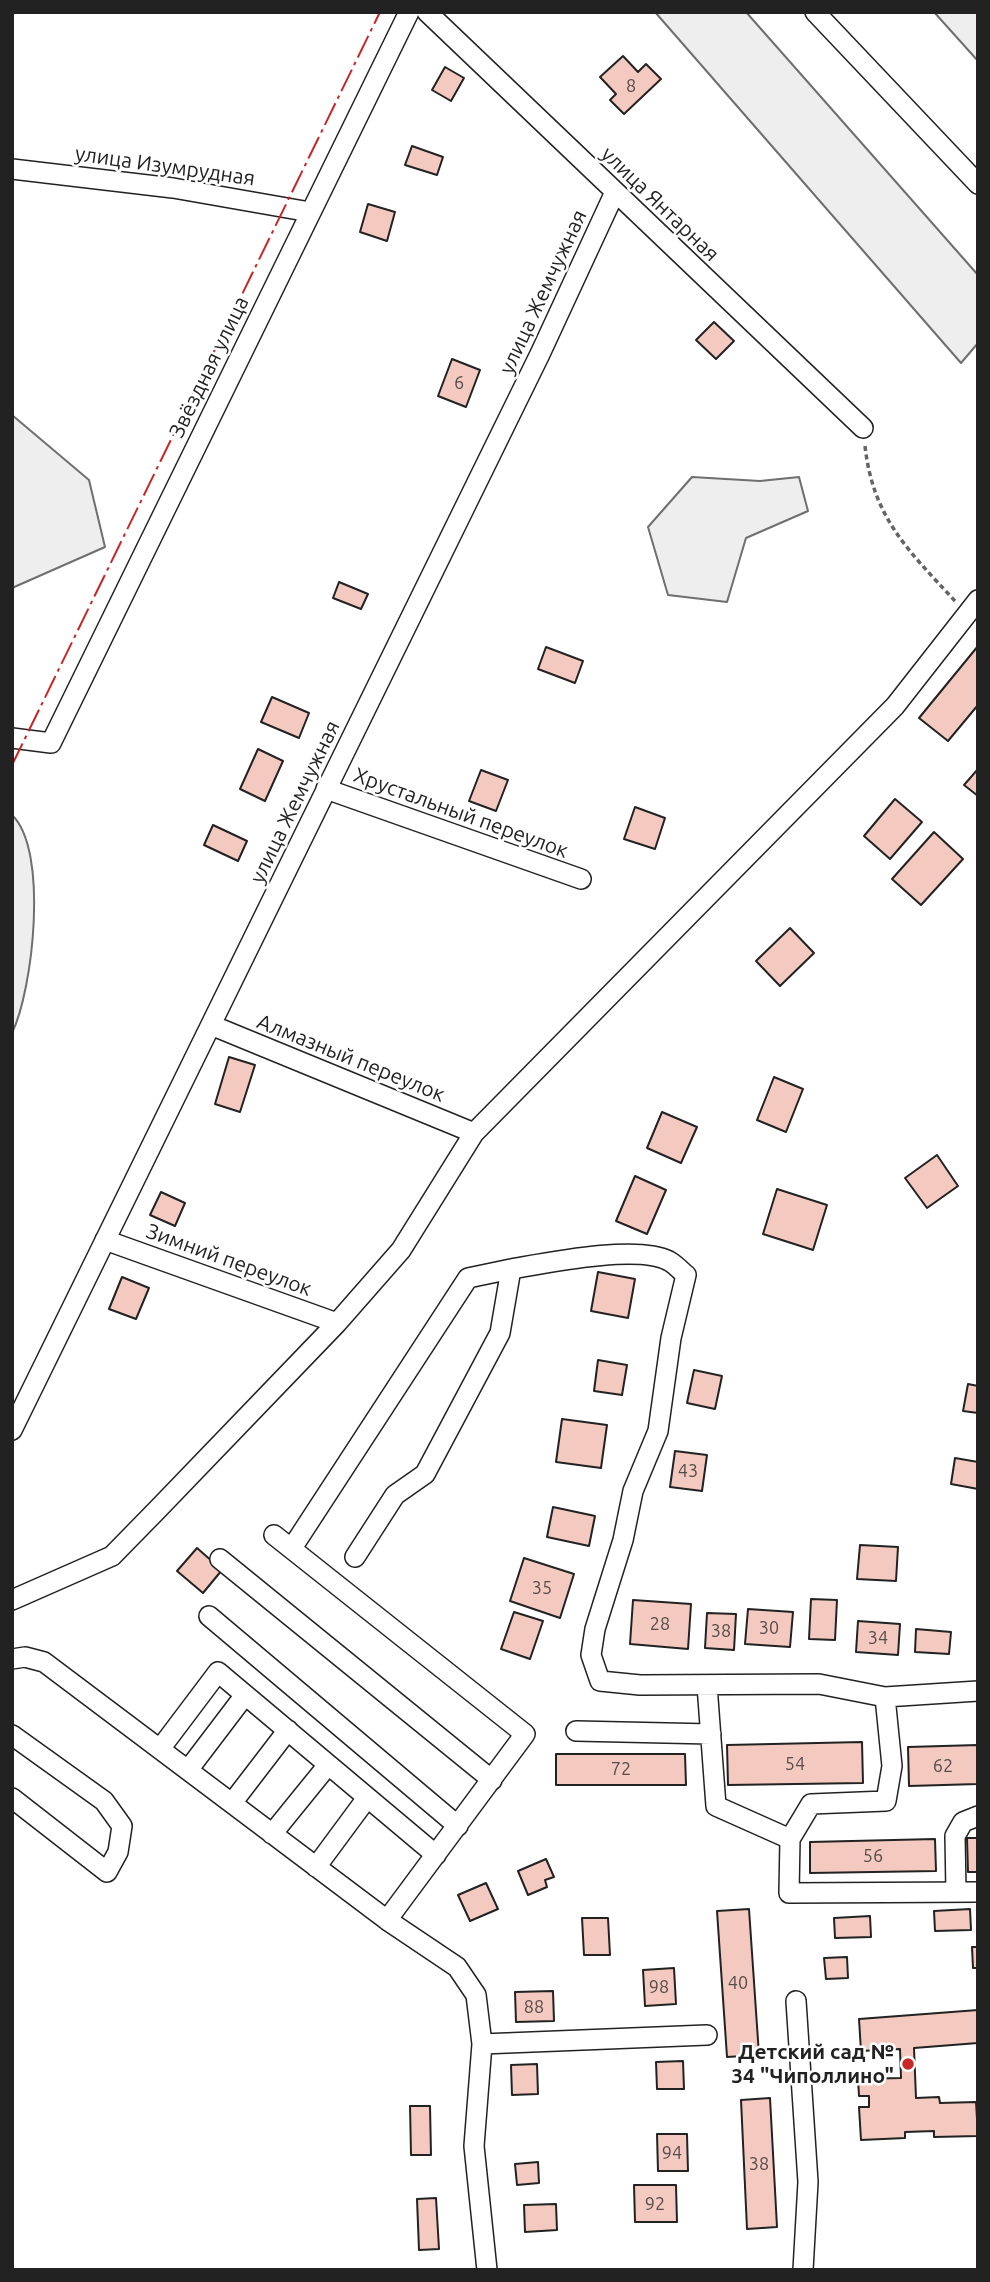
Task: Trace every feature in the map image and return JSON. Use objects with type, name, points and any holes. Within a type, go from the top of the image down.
[{"type":"street","name":"Звёздная улица","points":[[12,738],[51,743],[409,12]]},
{"type":"street","name":"улица Янтарная","points":[[427,12],[863,428]]},
{"type":"street","points":[[815,12],[978,184]]},
{"type":"street","name":"улица Изумрудная","points":[[12,169],[173,188],[310,212]]},
{"type":"street","name":"улица Жемчужная","points":[[12,1430],[540,354],[615,192]]},
{"type":"street","points":[[12,1600],[111,1556],[337,1323],[401,1250],[474,1133],[895,706],[972,607]]},
{"type":"street","name":"Хрустальный переулок","points":[[326,789],[581,879]]},
{"type":"street","name":"Алмазный переулок","points":[[211,1025],[474,1133]]},
{"type":"street","name":"Зимний переулок","points":[[105,1240],[337,1323]]},
{"type":"street","points":[[292,1549],[468,1278],[565,1259],[649,1254],[669,1261],[686,1275],[671,1338],[658,1431],[633,1491],[624,1540],[595,1629],[591,1655],[600,1681],[707,1685],[819,1684],[885,1697],[978,1691]]},
{"type":"street","points":[[355,1557],[395,1495],[425,1474],[500,1333],[511,1269]]},
{"type":"street","points":[[274,1535],[524,1734],[387,1920]]},
{"type":"street","points":[[220,1559],[492,1780]]},
{"type":"street","points":[[209,1616],[458,1826]]},
{"type":"street","points":[[12,1659],[25,1657],[44,1662],[387,1920],[457,1967],[476,1995],[482,2044],[474,2146],[487,2270]]},
{"type":"street","points":[[160,1749],[218,1672],[436,1855]]},
{"type":"street","points":[[707,1685],[716,1806],[790,1839]]},
{"type":"street","points":[[188,1770],[245,1695]]},
{"type":"street","points":[[885,1697],[892,1766],[886,1801],[811,1804],[790,1839],[789,1893],[978,1892]]},
{"type":"street","points":[[232,1803],[288,1730]]},
{"type":"street","points":[[576,1731],[711,1734]]},
{"type":"street","points":[[12,1735],[104,1801],[122,1826],[118,1852],[107,1872],[12,1798]]},
{"type":"street","points":[[272,1833],[328,1765]]},
{"type":"street","points":[[316,1867],[367,1798]]},
{"type":"street","points":[[956,1892],[955,1836],[962,1822],[978,1816]]},
{"type":"street","points":[[796,2001],[808,2182],[803,2270]]},
{"type":"street","points":[[482,2044],[707,2035]]},
{"type":"path","points":[[863,428],[867,470],[887,523],[896,537],[972,607]]},
{"type":"shaded area","points":[[655,12],[746,12],[978,275],[978,343],[961,363]]},
{"type":"shaded area","points":[[934,12],[978,12],[978,61]]},
{"type":"shaded area","points":[[12,415],[89,480],[105,547],[12,588]]},
{"type":"shaded area","points":[[692,477],[760,481],[799,477],[808,511],[746,538],[727,602],[668,595],[648,527]]},
{"type":"shaded area","points":[[12,815],[23,833],[31,858],[34,921],[26,986],[12,1033]]},
{"type":"building","points":[[623,56],[638,72],[646,64],[661,79],[624,114],[610,100],[616,94],[600,77]]},
{"type":"building","points":[[445,67],[464,78],[451,101],[432,90]]},
{"type":"building","points":[[412,146],[443,157],[437,175],[405,165]]},
{"type":"building","points":[[368,204],[395,212],[387,241],[360,232]]},
{"type":"building","points":[[714,322],[734,341],[716,359],[696,340]]},
{"type":"building","points":[[452,359],[480,370],[466,407],[438,396]]},
{"type":"building","points":[[339,582],[368,594],[361,609],[333,598]]},
{"type":"building","points":[[978,646],[978,705],[948,741],[919,718]]},
{"type":"building","points":[[546,647],[583,661],[575,683],[538,669]]},
{"type":"building","points":[[272,697],[309,713],[299,738],[261,722]]},
{"type":"building","points":[[258,749],[283,761],[265,801],[240,789]]},
{"type":"building","points":[[978,769],[978,796],[964,785]]},
{"type":"building","points":[[481,770],[508,780],[496,811],[469,801]]},
{"type":"building","points":[[895,799],[922,822],[890,859],[864,836]]},
{"type":"building","points":[[635,807],[665,818],[655,849],[624,839]]},
{"type":"building","points":[[213,825],[247,841],[238,861],[204,845]]},
{"type":"building","points":[[934,832],[963,859],[921,905],[892,879]]},
{"type":"building","points":[[790,928],[814,953],[780,986],[756,961]]},
{"type":"building","points":[[229,1057],[255,1065],[240,1112],[215,1104]]},
{"type":"building","points":[[774,1077],[803,1089],[786,1132],[757,1120]]},
{"type":"building","points":[[662,1112],[697,1127],[681,1163],[647,1148]]},
{"type":"building","points":[[937,1155],[958,1186],[927,1208],[905,1178]]},
{"type":"building","points":[[635,1176],[666,1190],[647,1234],[616,1221]]},
{"type":"building","points":[[777,1189],[827,1205],[813,1250],[763,1234]]},
{"type":"building","points":[[161,1192],[185,1203],[175,1226],[150,1215]]},
{"type":"building","points":[[598,1272],[635,1279],[628,1318],[591,1311]]},
{"type":"building","points":[[122,1277],[149,1288],[136,1319],[109,1309]]},
{"type":"building","points":[[598,1360],[627,1365],[622,1395],[594,1391]]},
{"type":"building","points":[[694,1370],[722,1376],[715,1409],[687,1403]]},
{"type":"building","points":[[968,1384],[978,1386],[978,1413],[963,1411]]},
{"type":"building","points":[[562,1419],[607,1425],[601,1468],[556,1462]]},
{"type":"building","points":[[675,1451],[707,1455],[702,1491],[670,1487]]},
{"type":"building","points":[[955,1458],[978,1462],[978,1489],[951,1484]]},
{"type":"building","points":[[553,1507],[595,1516],[589,1546],[547,1537]]},
{"type":"building","points":[[860,1545],[898,1547],[896,1581],[857,1579]]},
{"type":"building","points":[[197,1548],[222,1570],[203,1593],[177,1571]]},
{"type":"building","points":[[524,1558],[574,1574],[560,1618],[510,1601]]},
{"type":"building","points":[[811,1599],[837,1600],[835,1640],[809,1639]]},
{"type":"building","points":[[633,1600],[691,1604],[688,1649],[630,1644]]},
{"type":"building","points":[[748,1609],[793,1612],[790,1647],[745,1644]]},
{"type":"building","points":[[514,1612],[543,1621],[530,1659],[501,1649]]},
{"type":"building","points":[[707,1613],[736,1614],[734,1650],[705,1648]]},
{"type":"building","points":[[858,1621],[900,1624],[898,1655],[856,1652]]},
{"type":"building","points":[[916,1629],[951,1632],[949,1654],[915,1652]]},
{"type":"building","points":[[862,1742],[863,1783],[728,1785],[727,1745]]},
{"type":"building","points":[[978,1745],[978,1784],[909,1786],[908,1747]]},
{"type":"building","points":[[556,1754],[685,1754],[686,1785],[556,1785]]},
{"type":"building","points":[[967,1838],[978,1838],[978,1872],[968,1872]]},
{"type":"building","points":[[935,1839],[936,1871],[810,1873],[810,1842]]},
{"type":"building","points":[[546,1859],[554,1877],[545,1880],[547,1887],[528,1895],[518,1871]]},
{"type":"building","points":[[486,1883],[498,1909],[470,1921],[458,1895]]},
{"type":"building","points":[[749,1909],[759,2055],[727,2057],[717,1911]]},
{"type":"building","points":[[970,1909],[971,1930],[935,1931],[934,1911]]},
{"type":"building","points":[[870,1916],[871,1937],[835,1938],[834,1918]]},
{"type":"building","points":[[582,1918],[608,1918],[610,1955],[584,1955]]},
{"type":"building","points":[[972,1947],[978,1947],[978,1968],[973,1968]]},
{"type":"building","points":[[847,1957],[848,1978],[826,1979],[824,1958]]},
{"type":"building","points":[[674,1968],[676,2004],[645,2006],[643,1970]]},
{"type":"building","points":[[553,1991],[554,2021],[516,2022],[515,1992]]},
{"type":"building","name":"Детский сад № 34 \"Чиполлино\"","points":[[978,2010],[978,2043],[914,2048],[916,2098],[939,2097],[940,2103],[976,2102],[978,2136],[934,2137],[934,2131],[905,2132],[905,2138],[861,2140],[859,2107],[869,2107],[869,2096],[859,2096],[858,2079],[901,2078],[900,2049],[861,2051],[859,2019]]},
{"type":"building","points":[[683,2061],[684,2089],[657,2089],[656,2062]]},
{"type":"building","points":[[537,2064],[538,2094],[512,2095],[511,2065]]},
{"type":"building","points":[[770,2098],[777,2227],[747,2229],[741,2100]]},
{"type":"building","points":[[410,2106],[430,2106],[431,2155],[411,2155]]},
{"type":"building","points":[[657,2134],[687,2134],[688,2171],[658,2171]]},
{"type":"building","points":[[538,2162],[539,2183],[517,2185],[515,2164]]},
{"type":"building","points":[[634,2185],[676,2185],[677,2222],[635,2222]]},
{"type":"building","points":[[436,2198],[439,2249],[419,2250],[417,2199]]},
{"type":"building","points":[[556,2204],[557,2230],[525,2232],[524,2205]]},
{"type":"power","points":[[12,765],[380,12]]},
{"type":"place","name":"Детский сад № 34 \"Чиполлино\"","points":[[908,2064]]}]
